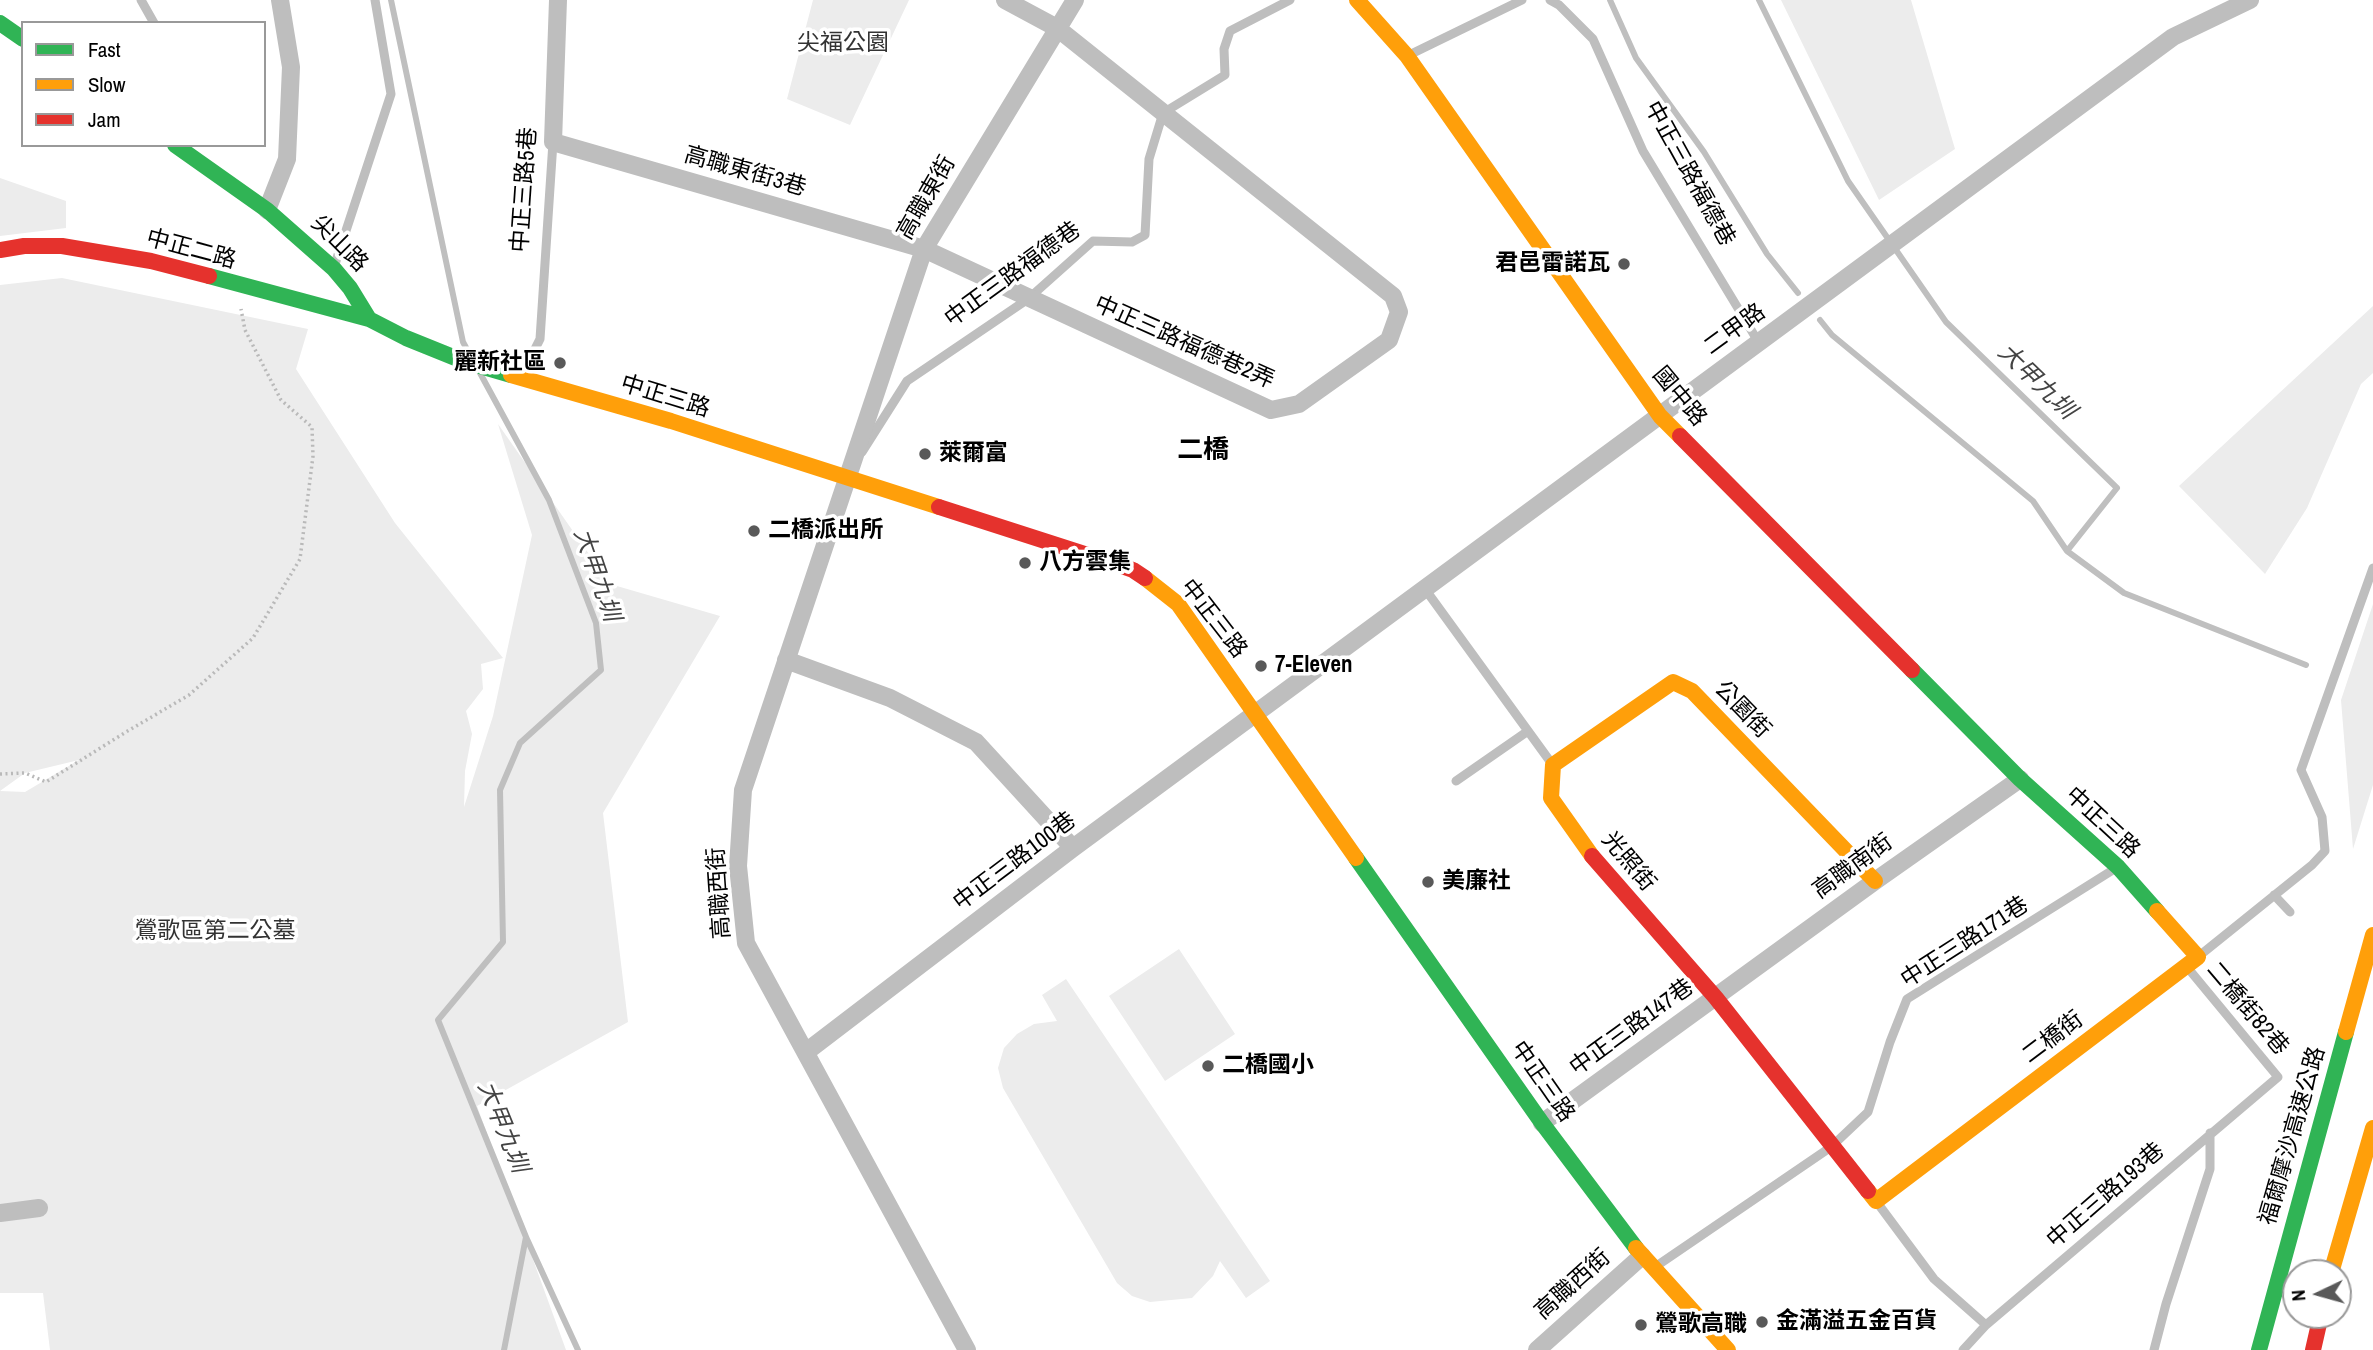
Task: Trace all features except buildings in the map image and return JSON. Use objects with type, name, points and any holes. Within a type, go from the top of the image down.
[{"type":"main road","name":"國中路","points":[[1357,0],[1407,56],[1660,416],[2020,779]]},
{"type":"main road","points":[[0,23],[21,38]]},
{"type":"main road","name":"尖山路","points":[[178,147],[267,209],[334,269],[350,288],[369,319]]},
{"type":"main road","name":"中正二路","points":[[0,250],[24,246],[62,246],[150,261],[369,319]]},
{"type":"main road","name":"中正三路","points":[[369,319],[406,338],[467,362],[846,477],[1133,570],[1157,585],[1178,604],[1542,1123],[1648,1262],[1728,1350]]},
{"type":"main road","name":"公園街","points":[[1553,765],[1673,682],[1692,691],[1875,881]]},
{"type":"main road","name":"光照街","points":[[1553,765],[1551,798],[1588,852],[1716,998],[1831,1147]]},
{"type":"main road","name":"中正三路","points":[[2020,779],[2118,867],[2151,904],[2192,961]]},
{"type":"main road","name":"福爾摩沙高速公路","points":[[2259,1350],[2373,935]]},
{"type":"main road","name":"二橋街","points":[[1876,1201],[2192,961]]},
{"type":"main road","points":[[2335,1259],[2373,1128]]},
{"type":"main road","points":[[1831,1147],[1876,1201]]},
{"type":"main road","points":[[2313,1350],[2318,1329]]},
{"type":"street","points":[[267,209],[287,159],[292,67],[281,0]]},
{"type":"street","name":"中正三路5巷","points":[[553,142],[558,0]]},
{"type":"street","points":[[1005,0],[1057,28],[1163,113]]},
{"type":"street","name":"高職東街","points":[[846,477],[924,249],[1075,0]]},
{"type":"street","name":"二甲路","points":[[1256,713],[2173,37],[2250,0]]},
{"type":"street","name":"中正三路福德巷2弄","points":[[924,249],[1271,410],[1299,404],[1389,340],[1399,312],[1393,296],[1163,113]]},
{"type":"street","name":"高職東街3巷","points":[[553,142],[924,249]]},
{"type":"street","name":"高職西街","points":[[846,477],[743,790],[737,866],[746,943],[967,1350]]},
{"type":"street","points":[[786,660],[890,698],[976,742],[1073,848]]},
{"type":"street","name":"中正三路100巷","points":[[806,1052],[1073,848],[1256,713]]},
{"type":"street","name":"高職南街","points":[[1716,998],[2020,779]]},
{"type":"street","name":"中正三路147巷","points":[[1542,1123],[1716,998]]},
{"type":"street","points":[[0,1213],[38,1208]]},
{"type":"street","name":"高職西街","points":[[1537,1350],[1648,1262]]},
{"type":"lane","points":[[141,0],[152,21]]},
{"type":"lane","points":[[334,269],[391,94],[375,0]]},
{"type":"lane","points":[[1163,113],[1225,75],[1224,49],[1230,31],[1290,0]]},
{"type":"lane","points":[[1407,56],[1522,0]]},
{"type":"lane","name":"中正三路福德巷","points":[[1549,0],[1559,5],[1593,39],[1643,151],[1759,343]]},
{"type":"lane","name":"中正三路福德巷","points":[[846,477],[907,381],[1028,299],[1093,241],[1132,242],[1145,235],[1149,159],[1163,113]]},
{"type":"lane","name":"中正三路5巷","points":[[520,378],[540,339],[553,142]]},
{"type":"lane","name":"二橋街","points":[[2192,961],[2312,865],[2325,850],[2322,817],[2301,770],[2373,568]]},
{"type":"lane","points":[[1424,589],[1553,765]]},
{"type":"lane","points":[[1456,781],[1528,731]]},
{"type":"lane","name":"中正三路171巷","points":[[1648,1262],[1831,1147],[1868,1112],[1907,999],[2118,867]]},
{"type":"lane","points":[[2274,895],[2290,912]]},
{"type":"lane","name":"二橋街82巷","points":[[2192,961],[2278,1077]]},
{"type":"lane","name":"中正三路193巷","points":[[1963,1350],[1986,1325],[2278,1077]]},
{"type":"lane","points":[[2154,1350],[2166,1304],[2210,1169],[2210,1133]]},
{"type":"lane","points":[[1876,1201],[1934,1279],[1986,1325]]},
{"type":"path","points":[[0,774],[25,773],[46,782],[189,695],[253,638],[300,559],[313,456],[312,427],[281,400],[259,360],[245,330],[240,286]]},
{"type":"green space","name":"尖福公園","points":[[813,0],[909,0],[850,125],[787,99]]},
{"type":"green space","points":[[1781,0],[1911,0],[1955,149],[1879,200]]},
{"type":"green space","points":[[0,178],[66,201],[66,228],[0,236]]},
{"type":"green space","name":"鶯歌區第二公墓","points":[[62,278],[308,329],[296,369],[395,523],[503,658],[481,664],[483,689],[466,711],[472,734],[465,771],[464,807],[493,716],[532,535],[498,424],[610,584],[720,616],[603,813],[628,1022],[477,1106],[566,1350],[50,1350],[43,1293],[0,1293],[0,791],[0,285]],"holes":[[[79,760],[25,792],[0,791],[25,773]]]},
{"type":"green space","points":[[2373,306],[2373,373],[2361,384],[2307,508],[2265,574],[2179,486]]},
{"type":"green space","points":[[2373,604],[2373,785],[2353,849],[2341,700]]},
{"type":"green space","points":[[1179,949],[1235,1034],[1165,1081],[1109,996]]},
{"type":"green space","points":[[1066,979],[1270,1281],[1246,1298],[1220,1261],[1213,1276],[1192,1298],[1150,1302],[1132,1296],[1117,1283],[1003,1088],[998,1068],[1004,1048],[1017,1034],[1034,1024],[1057,1021],[1042,995]]},
{"type":"waterway","name":"大甲九圳","points":[[391,0],[463,342],[470,355]]},
{"type":"waterway","points":[[1610,0],[1636,58],[1704,152],[1767,254],[1798,293]]},
{"type":"waterway","name":"大甲九圳","points":[[1759,0],[1848,181],[1946,322],[2117,488],[2067,551],[2124,593],[2306,665]]},
{"type":"waterway","points":[[1820,320],[1832,335],[2033,501],[2067,551]]},
{"type":"waterway","name":"大甲九圳","points":[[480,373],[549,500],[596,623],[601,670],[520,743],[500,790],[503,942],[438,1020],[526,1237],[504,1350]]},
{"type":"waterway","name":"大甲九圳","points":[[526,1237],[578,1350]]},
{"type":"traffic: fast","points":[[0,23],[21,38]]},
{"type":"traffic: fast","points":[[178,147],[267,210],[334,269],[350,288],[369,319]]},
{"type":"traffic: fast","points":[[209,276],[369,319],[406,338],[463,361],[511,375]]},
{"type":"traffic: fast","points":[[1912,670],[2020,779],[2118,867],[2157,911]]},
{"type":"traffic: fast","points":[[1356,858],[1542,1123],[1636,1248]]},
{"type":"traffic: fast","points":[[2259,1350],[2346,1032]]},
{"type":"traffic: slow","points":[[1357,0],[1407,56],[1660,416],[1680,436]]},
{"type":"traffic: slow","points":[[511,375],[671,421],[939,507]]},
{"type":"traffic: slow","points":[[1145,578],[1178,604],[1356,858]]},
{"type":"traffic: slow","points":[[1592,856],[1551,798],[1553,765],[1673,682],[1692,691],[1875,881]]},
{"type":"traffic: slow","points":[[1868,1191],[1876,1201],[2198,957],[2157,911]]},
{"type":"traffic: slow","points":[[2346,1032],[2373,935]]},
{"type":"traffic: slow","points":[[2335,1259],[2373,1128]]},
{"type":"traffic: slow","points":[[1636,1248],[1728,1350]]},
{"type":"traffic: jam","points":[[0,250],[24,246],[62,246],[151,261],[209,276]]},
{"type":"traffic: jam","points":[[1680,436],[1912,670]]},
{"type":"traffic: jam","points":[[939,507],[1113,563],[1133,570],[1145,578]]},
{"type":"traffic: jam","points":[[1592,856],[1716,998],[1868,1191]]},
{"type":"traffic: jam","points":[[2313,1350],[2318,1329]]},
{"type":"place","name":"君邑雷諾瓦","points":[[1624,264]]},
{"type":"place","name":"麗新社區","points":[[560,363]]},
{"type":"place","name":"萊爾富","points":[[925,454]]},
{"type":"place","name":"二橋派出所","points":[[754,531]]},
{"type":"place","name":"八方雲集","points":[[1025,563]]},
{"type":"place","name":"7-Eleven","points":[[1261,666]]},
{"type":"place","name":"美廉社","points":[[1428,882]]},
{"type":"place","name":"二橋國小","points":[[1208,1066]]},
{"type":"place","name":"金滿溢五金百貨","points":[[1762,1322]]},
{"type":"place","name":"鶯歌高職","points":[[1641,1325]]},
{"type":"district","name":"二橋","points":[[1203,451]]}]
